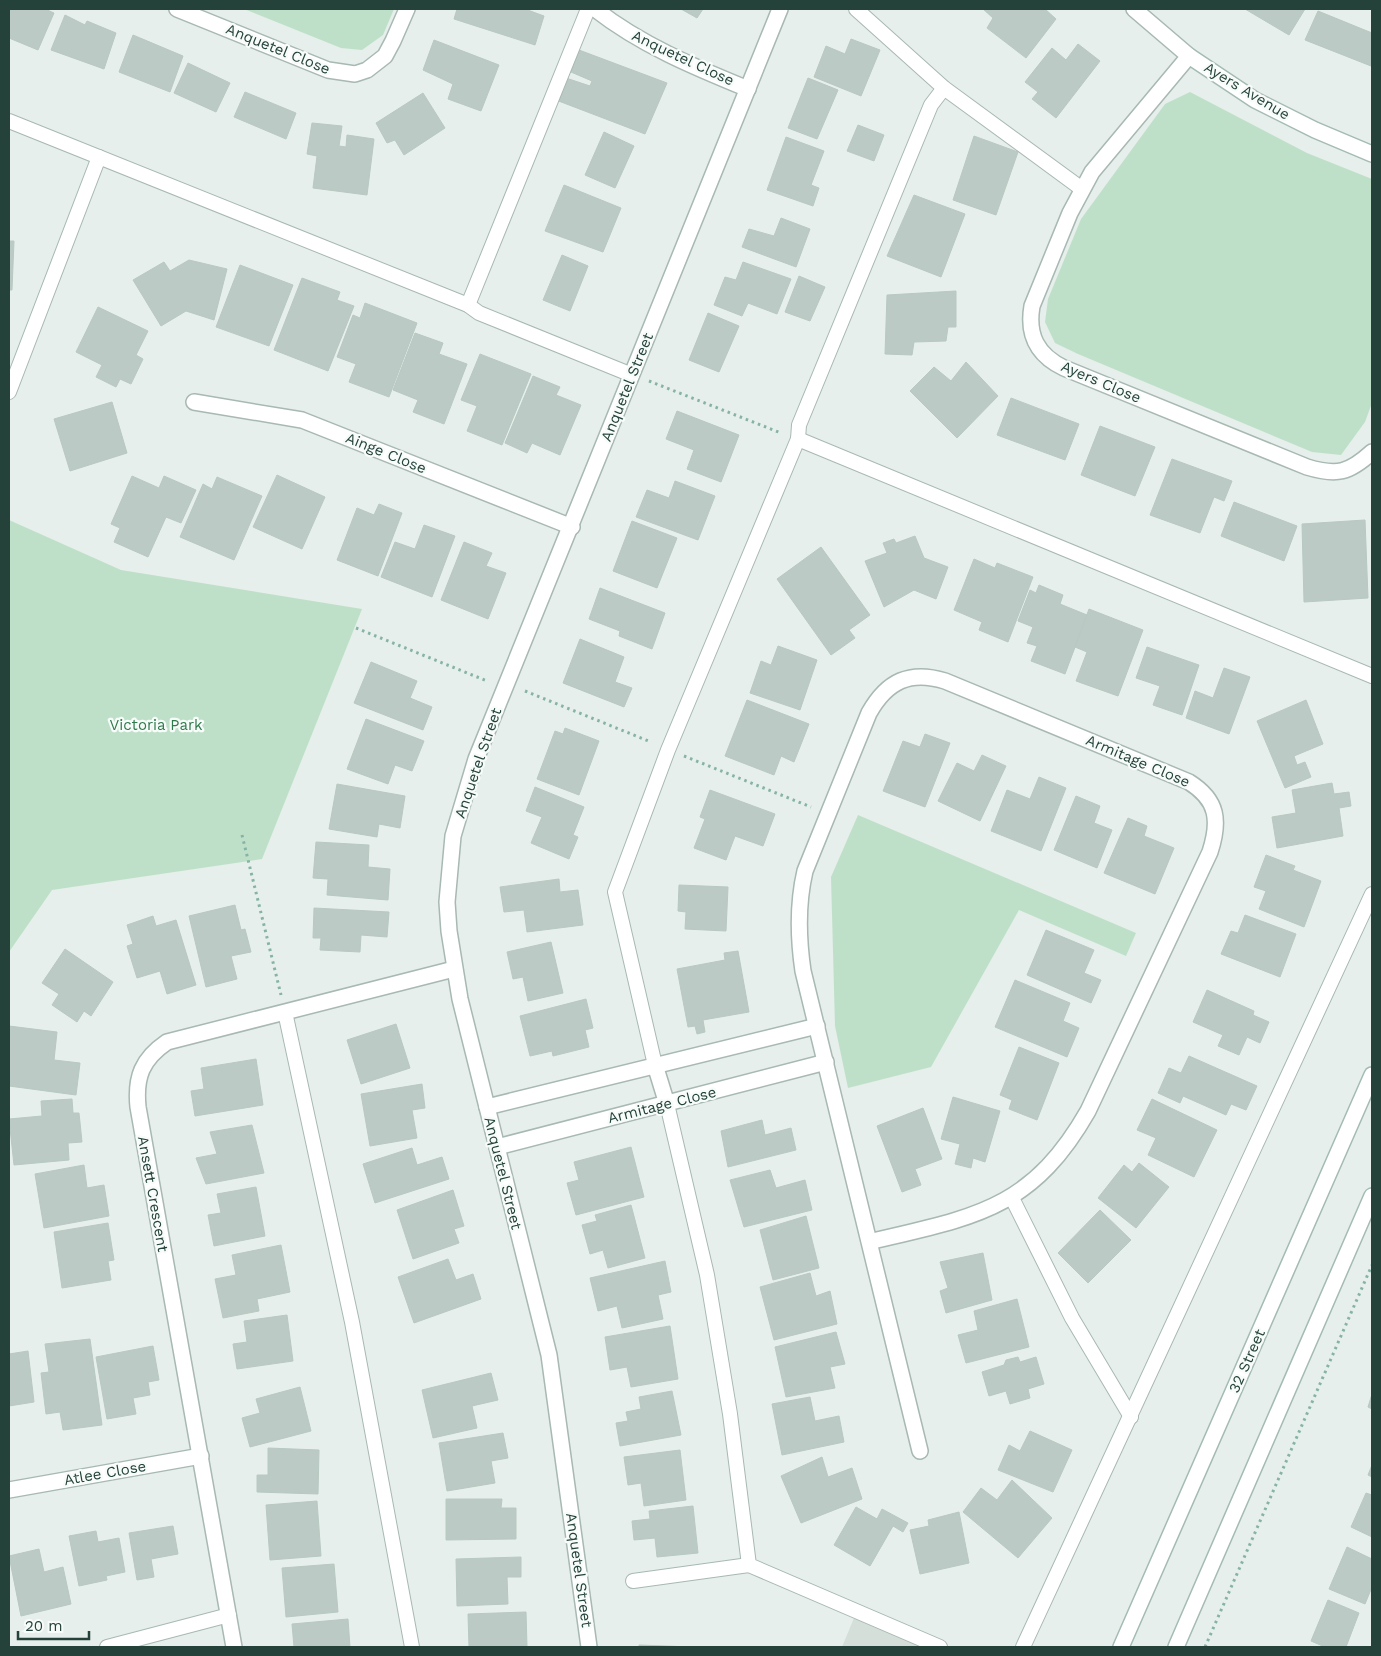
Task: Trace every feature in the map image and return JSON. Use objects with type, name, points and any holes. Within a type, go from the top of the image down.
[{"type":"street","name":"Anquetel Close","points":[[177,9],[328,70],[355,74],[367,70],[384,56],[394,41],[407,9]]},
{"type":"street","name":"Anquetel Close","points":[[595,9],[614,24],[664,53],[748,89]]},
{"type":"street","name":"Anquetel Street","points":[[589,1647],[551,1364],[486,1107],[454,969],[447,902],[453,836],[476,759],[572,527],[780,9]]},
{"type":"street","name":"Ayers Avenue","points":[[1134,9],[1189,56],[1263,104],[1315,130],[1372,154]]},
{"type":"street","name":"Ayers Close","points":[[1189,56],[1102,159],[1082,189],[1032,306],[1029,321],[1031,335],[1045,356],[1064,368],[1324,472],[1342,472],[1350,469],[1357,466],[1372,452]]},
{"type":"street","name":"Ainge Close","points":[[194,402],[302,420],[572,527]]},
{"type":"street","name":"Armitage Close","points":[[869,1242],[963,1219],[1012,1198],[1026,1189],[1057,1158],[1077,1131],[1205,861],[1217,826],[1216,816],[1201,789],[1190,782],[933,677],[912,677],[888,688],[877,698],[869,713],[813,849],[801,890],[798,912],[799,948],[816,1026],[920,1452]]},
{"type":"street","name":"Ansett Crescent","points":[[234,1647],[138,1107],[138,1081],[148,1058],[167,1042],[454,969]]},
{"type":"street","points":[[486,1107],[816,1026]]},
{"type":"street","name":"Armitage Close","points":[[497,1147],[826,1062]]},
{"type":"street","points":[[655,1065],[667,1104]]},
{"type":"street","name":"32 Street","points":[[1121,1647],[1372,1075]]},
{"type":"street","points":[[1176,1647],[1372,1196]]},
{"type":"street","name":"Atlee Close","points":[[9,1490],[201,1456]]},
{"type":"lane","points":[[468,305],[588,9]]},
{"type":"lane","points":[[856,9],[944,88],[1082,189]]},
{"type":"lane","points":[[655,1065],[615,892],[668,750],[798,439],[799,424],[927,114],[931,105],[944,88]]},
{"type":"lane","points":[[9,121],[468,305],[479,313],[632,375]]},
{"type":"lane","points":[[9,392],[99,157]]},
{"type":"lane","points":[[798,439],[1372,676]]},
{"type":"lane","points":[[1024,1647],[1372,894]]},
{"type":"lane","points":[[285,1012],[352,1322],[412,1647]]},
{"type":"lane","points":[[667,1104],[707,1275],[730,1414],[749,1565]]},
{"type":"lane","points":[[1012,1198],[1072,1318],[1131,1417]]},
{"type":"lane","points":[[633,1581],[749,1565],[940,1647]]},
{"type":"lane","points":[[107,1647],[229,1616]]},
{"type":"path","points":[[632,375],[798,439]]},
{"type":"path","points":[[356,628],[484,680]]},
{"type":"path","points":[[242,835],[285,1012]]},
{"type":"path","points":[[1205,1647],[1372,1266]]},
{"type":"shaded area","points":[[854,1618],[927,1647],[842,1647]]},
{"type":"green space","points":[[244,9],[394,9],[383,35],[362,50],[341,48]]},
{"type":"green space","points":[[1190,92],[1307,153],[1372,179],[1372,403],[1365,422],[1341,455],[1312,452],[1078,354],[1055,343],[1045,322],[1048,299],[1081,219],[1165,104]]},
{"type":"green space","name":"Victoria Park","points":[[9,520],[121,570],[362,609],[262,859],[52,890],[9,952]]},
{"type":"green space","points":[[858,815],[1136,933],[1126,956],[1019,910],[931,1067],[848,1088],[835,1026],[831,877]]},
{"type":"building","points":[[9,9],[45,9],[54,13],[38,50],[9,38]]},
{"type":"building","points":[[457,9],[525,9],[544,16],[535,45],[454,19]]},
{"type":"building","points":[[681,9],[703,9],[697,18]]},
{"type":"building","points":[[983,9],[1045,9],[1056,19],[1026,58],[987,28],[993,18]]},
{"type":"building","points":[[1245,9],[1305,9],[1289,35]]},
{"type":"building","points":[[1318,11],[1372,33],[1371,66],[1305,40]]},
{"type":"building","points":[[65,15],[85,25],[87,21],[116,33],[104,69],[51,50]]},
{"type":"building","points":[[133,35],[183,56],[170,92],[119,72]]},
{"type":"building","points":[[851,39],[880,50],[861,96],[814,77],[826,46],[845,54]]},
{"type":"building","points":[[434,40],[499,65],[481,111],[448,99],[453,84],[423,70]]},
{"type":"building","points":[[1078,44],[1100,61],[1056,118],[1032,99],[1038,92],[1025,82],[1052,48],[1066,60]]},
{"type":"building","points":[[579,50],[667,83],[645,134],[556,100],[563,77],[590,86],[592,81],[571,72]]},
{"type":"building","points":[[188,63],[230,83],[216,112],[174,93]]},
{"type":"building","points":[[808,78],[838,90],[817,139],[788,128]]},
{"type":"building","points":[[245,92],[296,113],[286,139],[234,117]]},
{"type":"building","points":[[423,93],[445,128],[404,155],[395,140],[387,143],[376,123]]},
{"type":"building","points":[[312,123],[342,126],[339,146],[346,147],[347,135],[374,139],[367,195],[313,188],[317,156],[307,154]]},
{"type":"building","points":[[858,125],[884,135],[874,161],[847,151]]},
{"type":"building","points":[[604,132],[634,146],[615,188],[585,175]]},
{"type":"building","points":[[974,136],[1018,152],[996,215],[953,200]]},
{"type":"building","points":[[786,137],[824,151],[811,185],[819,188],[813,206],[767,190]]},
{"type":"building","points":[[564,185],[621,208],[603,252],[545,231]]},
{"type":"building","points":[[914,195],[965,214],[941,277],[887,256]]},
{"type":"building","points":[[781,218],[810,229],[796,267],[742,247],[749,229],[774,236]]},
{"type":"building","points":[[9,241],[14,241],[12,290],[9,290]]},
{"type":"building","points":[[562,255],[588,266],[570,311],[543,300]]},
{"type":"building","points":[[189,260],[227,269],[214,320],[186,311],[161,326],[133,280],[164,262],[170,271]]},
{"type":"building","points":[[743,262],[791,279],[777,314],[748,303],[742,316],[714,305],[725,277],[736,280]]},
{"type":"building","points":[[240,265],[293,285],[269,346],[216,327]]},
{"type":"building","points":[[799,276],[825,287],[810,321],[785,312]]},
{"type":"building","points":[[302,278],[340,292],[337,300],[354,306],[328,371],[274,350]]},
{"type":"building","points":[[956,291],[956,327],[948,327],[946,341],[914,342],[912,355],[885,354],[887,295]]},
{"type":"building","points":[[365,303],[417,323],[389,397],[349,382],[356,364],[337,357],[353,315],[360,318]]},
{"type":"building","points":[[98,307],[148,331],[136,355],[143,359],[131,384],[120,379],[116,387],[96,377],[102,365],[76,352]]},
{"type":"building","points":[[708,313],[739,326],[719,372],[689,360]]},
{"type":"building","points":[[415,333],[443,343],[439,354],[467,364],[444,424],[413,412],[418,400],[393,390]]},
{"type":"building","points":[[480,354],[531,374],[502,445],[467,431],[477,406],[461,400]]},
{"type":"building","points":[[966,362],[998,396],[957,438],[910,391],[934,367],[951,381]]},
{"type":"building","points":[[533,376],[560,387],[556,395],[581,405],[560,455],[532,443],[527,453],[505,443]]},
{"type":"building","points":[[1011,398],[1079,424],[1065,460],[997,435]]},
{"type":"building","points":[[112,402],[127,453],[70,471],[54,419]]},
{"type":"building","points":[[677,411],[739,435],[721,482],[687,469],[694,450],[666,439]]},
{"type":"building","points":[[1100,426],[1155,447],[1135,496],[1081,475]]},
{"type":"building","points":[[1172,459],[1232,481],[1224,501],[1214,497],[1200,533],[1150,515]]},
{"type":"building","points":[[277,475],[325,497],[302,549],[253,527]]},
{"type":"building","points":[[132,476],[159,488],[164,476],[196,490],[181,523],[166,517],[148,557],[114,542],[120,528],[111,524]]},
{"type":"building","points":[[217,477],[262,496],[234,560],[180,537],[203,484],[212,489]]},
{"type":"building","points":[[675,481],[715,496],[698,540],[636,517],[647,490],[669,498]]},
{"type":"building","points":[[1234,502],[1297,526],[1284,561],[1221,536]]},
{"type":"building","points":[[379,504],[402,513],[378,576],[337,560],[357,508],[374,515]]},
{"type":"building","points":[[1365,520],[1368,598],[1304,602],[1302,524]]},
{"type":"building","points":[[632,521],[677,538],[657,588],[613,571]]},
{"type":"building","points":[[424,525],[455,536],[432,597],[381,577],[395,542],[415,549]]},
{"type":"building","points":[[915,536],[924,558],[948,567],[936,599],[914,590],[884,607],[865,561],[887,553],[883,543],[894,539],[896,543]]},
{"type":"building","points":[[464,542],[492,553],[486,566],[506,573],[488,619],[441,600]]},
{"type":"building","points":[[821,547],[870,615],[849,630],[855,638],[831,655],[777,579]]},
{"type":"building","points":[[974,559],[995,568],[997,563],[1033,577],[1008,642],[979,630],[982,622],[954,610]]},
{"type":"building","points":[[1039,585],[1063,595],[1060,604],[1087,615],[1065,674],[1031,661],[1037,646],[1027,643],[1033,627],[1018,621],[1030,590],[1036,593]]},
{"type":"building","points":[[600,588],[665,613],[652,649],[619,636],[620,631],[589,619]]},
{"type":"building","points":[[1089,609],[1143,630],[1118,696],[1076,681],[1087,652],[1075,647]]},
{"type":"building","points":[[580,639],[624,657],[615,682],[632,688],[624,707],[563,683]]},
{"type":"building","points":[[778,646],[817,660],[800,710],[750,693],[761,661],[771,665]]},
{"type":"building","points":[[1147,647],[1199,665],[1182,715],[1153,705],[1160,686],[1136,678]]},
{"type":"building","points":[[371,662],[417,681],[410,698],[432,707],[423,730],[354,703]]},
{"type":"building","points":[[1224,668],[1250,677],[1229,734],[1186,718],[1195,691],[1213,698]]},
{"type":"building","points":[[747,700],[809,724],[794,762],[781,756],[774,775],[725,756]]},
{"type":"building","points":[[1306,700],[1323,744],[1294,756],[1297,765],[1305,762],[1311,777],[1285,788],[1257,721]]},
{"type":"building","points":[[366,719],[424,741],[412,771],[395,765],[388,784],[347,769]]},
{"type":"building","points":[[565,728],[599,741],[579,795],[537,779],[555,731],[563,734]]},
{"type":"building","points":[[925,734],[950,743],[925,807],[883,791],[903,741],[920,747]]},
{"type":"building","points":[[982,755],[1006,766],[980,821],[938,801],[957,763],[974,771]]},
{"type":"building","points":[[1039,777],[1066,788],[1041,851],[991,831],[1007,790],[1030,799]]},
{"type":"building","points":[[1332,783],[1334,794],[1349,792],[1351,806],[1339,808],[1343,836],[1277,848],[1272,817],[1296,813],[1292,790]]},
{"type":"building","points":[[337,784],[405,796],[400,828],[379,824],[377,837],[329,829]]},
{"type":"building","points":[[535,787],[584,807],[573,835],[578,837],[569,859],[531,843],[542,817],[526,811]]},
{"type":"building","points":[[710,790],[775,814],[763,846],[735,836],[726,860],[694,848],[705,819],[700,817]]},
{"type":"building","points":[[1076,796],[1100,806],[1094,823],[1112,830],[1097,868],[1054,850]]},
{"type":"building","points":[[1128,818],[1147,826],[1144,836],[1174,848],[1155,894],[1104,873]]},
{"type":"building","points":[[316,842],[369,845],[368,867],[390,869],[388,900],[327,895],[328,879],[313,878]]},
{"type":"building","points":[[1266,855],[1295,866],[1293,870],[1321,881],[1304,927],[1259,909],[1266,891],[1254,887]]},
{"type":"building","points":[[559,879],[560,892],[578,890],[583,925],[527,932],[524,910],[504,912],[500,887]]},
{"type":"building","points":[[679,885],[728,887],[726,931],[685,929],[686,912],[678,911]]},
{"type":"building","points":[[235,905],[241,930],[245,929],[251,952],[231,956],[237,979],[206,987],[189,916]]},
{"type":"building","points":[[314,908],[389,912],[387,937],[361,935],[360,952],[320,950],[321,938],[313,938]]},
{"type":"building","points":[[1245,915],[1296,934],[1280,977],[1221,954],[1231,931],[1238,933]]},
{"type":"building","points":[[153,916],[156,926],[176,920],[196,985],[167,994],[160,971],[137,978],[127,946],[133,944],[127,925]]},
{"type":"building","points":[[1046,930],[1094,950],[1084,973],[1101,980],[1091,1003],[1027,975]]},
{"type":"building","points":[[551,942],[563,993],[528,1001],[523,977],[513,979],[507,952]]},
{"type":"building","points":[[65,949],[113,982],[91,1016],[84,1011],[77,1022],[52,1005],[59,994],[42,983]]},
{"type":"building","points":[[738,951],[749,1012],[703,1020],[705,1032],[697,1034],[695,1026],[688,1027],[677,969],[725,960],[724,953]]},
{"type":"building","points":[[1015,980],[1070,1003],[1063,1021],[1079,1028],[1067,1057],[995,1027]]},
{"type":"building","points":[[1207,990],[1254,1011],[1253,1015],[1269,1022],[1260,1043],[1247,1037],[1239,1055],[1218,1046],[1223,1035],[1193,1022]]},
{"type":"building","points":[[586,999],[593,1028],[585,1030],[589,1047],[553,1056],[552,1051],[530,1056],[520,1016]]},
{"type":"building","points":[[396,1024],[410,1068],[361,1084],[347,1040]]},
{"type":"building","points":[[9,1026],[57,1032],[54,1060],[80,1063],[76,1095],[9,1086]]},
{"type":"building","points":[[1019,1047],[1059,1063],[1037,1120],[1009,1109],[1012,1100],[1000,1095]]},
{"type":"building","points":[[1189,1056],[1257,1086],[1246,1110],[1231,1104],[1226,1115],[1183,1096],[1180,1103],[1158,1093],[1169,1068],[1181,1073]]},
{"type":"building","points":[[256,1059],[263,1105],[195,1116],[191,1091],[204,1089],[201,1068]]},
{"type":"building","points":[[422,1084],[425,1108],[412,1110],[417,1138],[370,1146],[361,1094]]},
{"type":"building","points":[[953,1097],[1000,1111],[985,1162],[973,1158],[971,1168],[955,1164],[960,1144],[941,1139]]},
{"type":"building","points":[[72,1099],[73,1113],[79,1113],[82,1142],[68,1143],[69,1160],[14,1165],[9,1119],[42,1116],[41,1101]]},
{"type":"building","points":[[1152,1099],[1217,1130],[1194,1177],[1148,1155],[1156,1138],[1137,1130]]},
{"type":"building","points":[[923,1108],[942,1159],[915,1169],[921,1185],[902,1192],[877,1126]]},
{"type":"building","points":[[762,1120],[765,1135],[791,1128],[796,1150],[728,1167],[721,1131]]},
{"type":"building","points":[[252,1125],[264,1173],[206,1184],[196,1158],[217,1154],[210,1132]]},
{"type":"building","points":[[631,1147],[644,1197],[576,1215],[567,1183],[579,1180],[574,1162]]},
{"type":"building","points":[[412,1148],[417,1165],[442,1157],[449,1179],[375,1203],[363,1164]]},
{"type":"building","points":[[1139,1163],[1169,1187],[1136,1228],[1098,1198],[1124,1165],[1132,1172]]},
{"type":"building","points":[[84,1165],[87,1188],[104,1185],[109,1216],[44,1228],[35,1174]]},
{"type":"building","points":[[770,1170],[776,1188],[805,1180],[812,1210],[744,1227],[730,1180]]},
{"type":"building","points":[[256,1187],[265,1236],[214,1246],[208,1215],[221,1213],[217,1194]]},
{"type":"building","points":[[453,1190],[464,1226],[454,1229],[459,1243],[413,1259],[397,1210]]},
{"type":"building","points":[[631,1205],[645,1258],[608,1268],[603,1250],[590,1254],[582,1225],[597,1221],[595,1215]]},
{"type":"building","points":[[1100,1210],[1131,1240],[1088,1283],[1058,1253]]},
{"type":"building","points":[[806,1216],[819,1268],[773,1280],[760,1230]]},
{"type":"building","points":[[108,1223],[114,1260],[108,1261],[111,1280],[62,1288],[54,1232]]},
{"type":"building","points":[[281,1245],[290,1292],[257,1299],[259,1311],[223,1318],[215,1279],[236,1275],[232,1255]]},
{"type":"building","points":[[983,1253],[992,1300],[946,1313],[940,1291],[948,1288],[940,1262]]},
{"type":"building","points":[[448,1259],[456,1280],[473,1274],[481,1299],[414,1323],[398,1277]]},
{"type":"building","points":[[665,1261],[671,1292],[658,1295],[663,1319],[622,1328],[617,1306],[598,1311],[590,1278]]},
{"type":"building","points":[[810,1273],[816,1296],[830,1291],[837,1324],[774,1340],[760,1287]]},
{"type":"building","points":[[1017,1299],[1029,1347],[966,1363],[958,1335],[978,1330],[974,1311]]},
{"type":"building","points":[[287,1315],[293,1361],[237,1369],[233,1344],[247,1342],[244,1321]]},
{"type":"building","points":[[670,1326],[678,1379],[631,1387],[627,1367],[610,1370],[605,1337]]},
{"type":"building","points":[[836,1332],[845,1364],[830,1367],[835,1388],[786,1397],[775,1347]]},
{"type":"building","points":[[90,1339],[102,1425],[63,1430],[60,1412],[46,1414],[41,1373],[49,1372],[45,1344]]},
{"type":"building","points":[[153,1346],[159,1380],[148,1382],[150,1395],[133,1398],[136,1414],[107,1419],[96,1357]]},
{"type":"building","points":[[28,1351],[34,1402],[9,1406],[9,1354]]},
{"type":"building","points":[[1018,1357],[1020,1362],[1036,1357],[1044,1384],[1028,1389],[1030,1398],[1010,1404],[1006,1391],[989,1396],[982,1372],[1004,1365],[1006,1360]]},
{"type":"building","points":[[491,1373],[498,1400],[472,1406],[477,1428],[433,1438],[422,1390]]},
{"type":"building","points":[[300,1387],[311,1431],[250,1447],[242,1418],[260,1413],[256,1399]]},
{"type":"building","points":[[672,1391],[681,1435],[620,1446],[616,1423],[628,1421],[626,1412],[641,1409],[639,1397]]},
{"type":"building","points":[[1372,1394],[1372,1409],[1368,1407]]},
{"type":"building","points":[[810,1397],[815,1421],[839,1416],[844,1442],[782,1455],[772,1404]]},
{"type":"building","points":[[1030,1431],[1072,1450],[1053,1492],[998,1470],[1009,1445],[1020,1451]]},
{"type":"building","points":[[503,1433],[508,1458],[491,1461],[495,1483],[447,1491],[439,1443]]},
{"type":"building","points":[[268,1448],[319,1450],[318,1494],[257,1492],[257,1475],[268,1475]]},
{"type":"building","points":[[680,1450],[686,1500],[644,1506],[641,1483],[628,1485],[624,1457]]},
{"type":"building","points":[[822,1457],[828,1477],[852,1468],[862,1499],[801,1523],[781,1476]]},
{"type":"building","points":[[1372,1465],[1372,1477],[1368,1475]]},
{"type":"building","points":[[1012,1480],[1052,1518],[1018,1558],[963,1512],[981,1488],[997,1500]]},
{"type":"building","points":[[1366,1493],[1372,1495],[1372,1537],[1351,1527]]},
{"type":"building","points":[[446,1499],[502,1499],[501,1508],[516,1508],[516,1539],[446,1540]]},
{"type":"building","points":[[317,1501],[321,1556],[270,1560],[266,1505]]},
{"type":"building","points":[[693,1506],[698,1553],[657,1557],[655,1538],[634,1540],[632,1521],[650,1519],[649,1511]]},
{"type":"building","points":[[856,1507],[877,1519],[882,1509],[908,1523],[903,1532],[893,1526],[870,1566],[834,1545]]},
{"type":"building","points":[[959,1512],[969,1563],[920,1574],[910,1530],[929,1526],[928,1520]]},
{"type":"building","points":[[173,1526],[178,1554],[151,1559],[154,1577],[137,1580],[129,1533]]},
{"type":"building","points":[[96,1531],[98,1542],[119,1538],[125,1572],[106,1576],[107,1580],[79,1586],[69,1536]]},
{"type":"building","points":[[1347,1547],[1372,1559],[1372,1587],[1365,1604],[1329,1589]]},
{"type":"building","points":[[39,1549],[44,1572],[63,1567],[71,1604],[21,1616],[9,1556]]},
{"type":"building","points":[[521,1557],[521,1577],[507,1577],[508,1604],[457,1606],[456,1559]]},
{"type":"building","points":[[334,1564],[338,1612],[286,1617],[282,1568]]},
{"type":"building","points":[[1328,1600],[1359,1613],[1346,1647],[1325,1647],[1311,1641]]},
{"type":"building","points":[[526,1612],[527,1647],[469,1647],[468,1614]]},
{"type":"building","points":[[348,1619],[350,1647],[294,1647],[292,1624]]},
{"type":"building","points":[[639,1645],[692,1647],[639,1647]]}]
